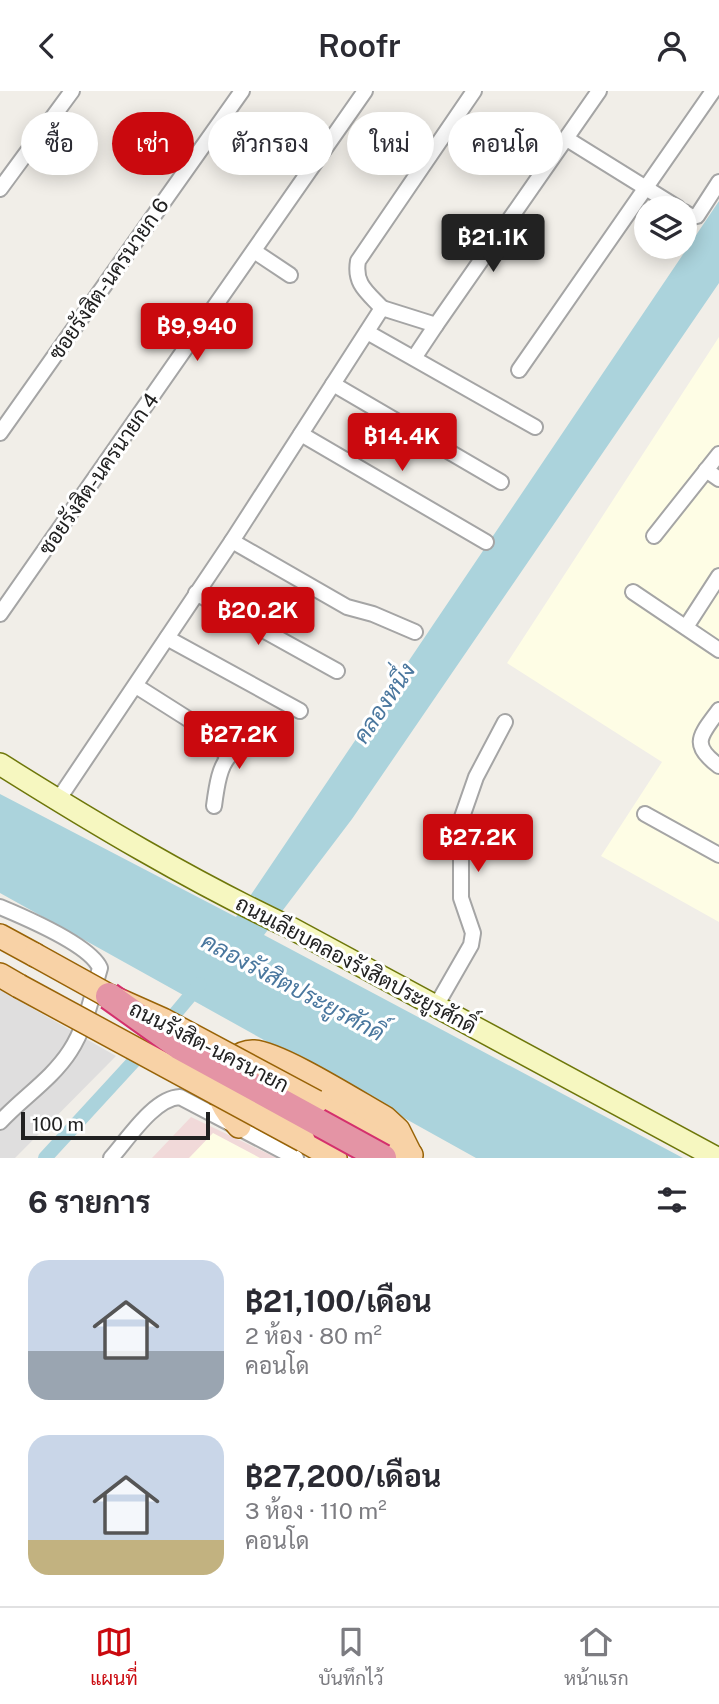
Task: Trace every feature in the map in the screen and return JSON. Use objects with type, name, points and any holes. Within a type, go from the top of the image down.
[{"type":"highway","points":[[109,996],[179,1046],[211,1065],[383,1158]]},
{"type":"main road","name":"ถนนรังสิต-นครนายก","points":[[0,936],[109,996],[163,1020],[414,1156]]},
{"type":"main road","name":"ถนนรังสิต-นครนายก","points":[[10,980],[299,1149],[335,1158]]},
{"type":"main road","points":[[239,1126],[220,1099],[222,1077],[234,1059],[243,1053],[254,1052],[283,1062],[385,1118],[398,1130],[414,1156]]},
{"type":"street","points":[[0,189],[72,91]]},
{"type":"street","name":"ซอยรังสิต-นครนายก 6","points":[[0,433],[242,91]]},
{"type":"street","name":"ซอยรังสิต-นครนายก 4","points":[[0,614],[365,91]]},
{"type":"street","points":[[436,325],[382,308],[360,285],[355,273],[358,261],[474,91]]},
{"type":"street","points":[[414,358],[599,91]]},
{"type":"street","points":[[519,370],[713,91]]},
{"type":"street","points":[[567,139],[657,196]]},
{"type":"street","points":[[697,216],[719,182]]},
{"type":"street","points":[[254,251],[290,275]]},
{"type":"street","points":[[58,800],[232,541],[382,308]]},
{"type":"street","points":[[367,332],[535,427]]},
{"type":"street","points":[[333,384],[502,482]]},
{"type":"street","points":[[301,434],[486,542]]},
{"type":"street","points":[[654,536],[719,454]]},
{"type":"street","points":[[706,470],[719,479]]},
{"type":"street","points":[[232,541],[347,607],[373,614],[415,632]]},
{"type":"street","points":[[685,627],[719,576]]},
{"type":"street","points":[[633,592],[719,650]]},
{"type":"street","points":[[197,593],[337,671]]},
{"type":"street","points":[[167,638],[300,711]]},
{"type":"street","points":[[136,686],[207,731],[228,756]]},
{"type":"street","points":[[719,710],[703,732],[701,746],[704,755],[719,766]]},
{"type":"street","points":[[436,1006],[471,945],[473,933],[461,898],[461,820],[476,777],[505,722]]},
{"type":"street","points":[[214,806],[218,774],[228,756],[246,747],[278,747]]},
{"type":"street","name":"ถนนเลียบคลองรังสิตประยูรศักดิ์","points":[[0,764],[238,903],[291,928],[717,1158]]},
{"type":"street","points":[[645,814],[719,855]]},
{"type":"street","points":[[0,907],[52,931],[92,956],[100,968],[79,1034],[71,1050],[0,1122]]},
{"type":"street","points":[[111,1158],[159,1104],[170,1097],[180,1097],[239,1126],[299,1149]]},
{"type":"shaded area","points":[[719,337],[719,922],[601,856],[662,762],[507,663]]},
{"type":"shaded area","points":[[0,990],[116,1056],[15,1158],[0,1158]]},
{"type":"shaded area","points":[[191,1117],[277,1158],[152,1158]]},
{"type":"shaded area","points":[[213,1133],[260,1158],[189,1158]]},
{"type":"water","name":"คลองรังสิตประยูรศักดิ์","points":[[719,201],[719,283],[352,819],[264,935],[683,1158],[476,1158],[0,893],[0,794],[236,917],[680,259],[697,259],[697,234]]},
{"type":"waterway","name":"คลองหนึ่ง","points":[[164,1027],[200,984]]},
{"type":"waterway","name":"คลองหนึ่ง","points":[[45,1158],[146,1048]]}]
